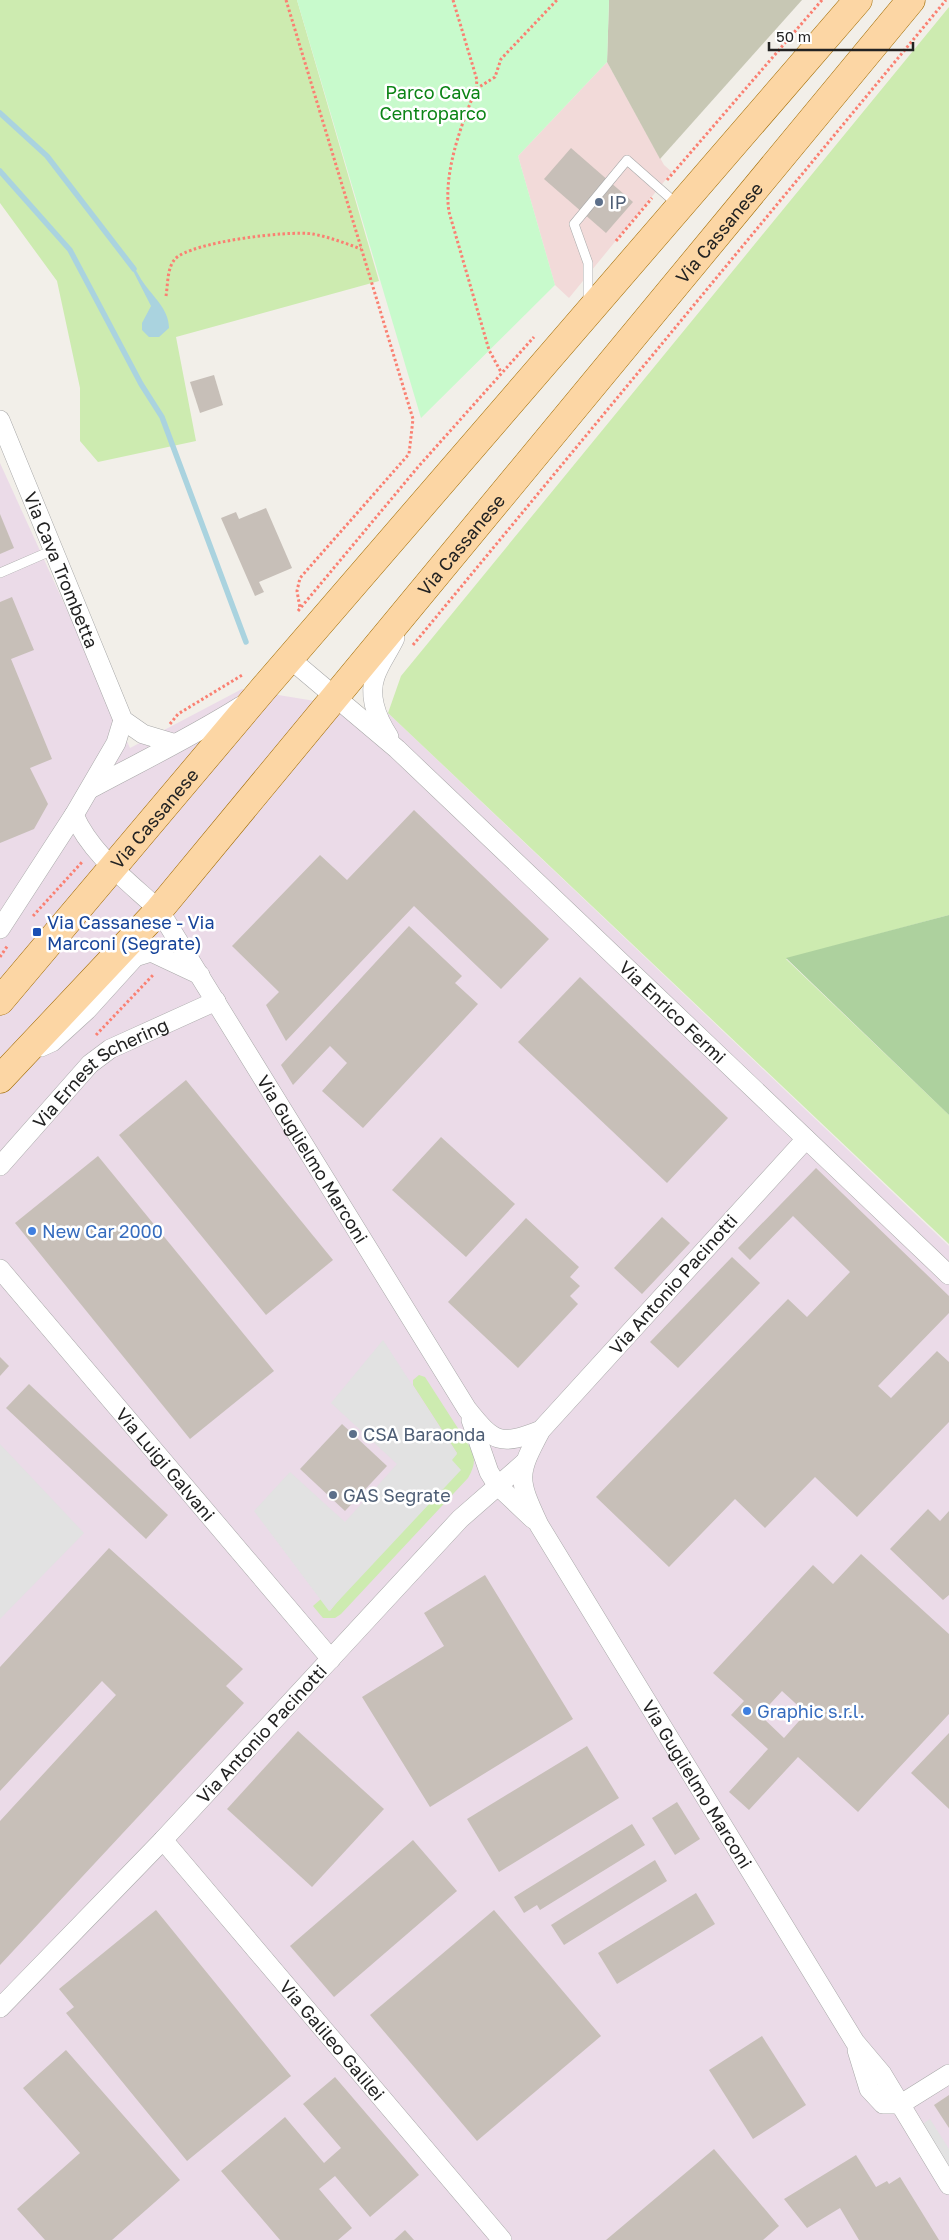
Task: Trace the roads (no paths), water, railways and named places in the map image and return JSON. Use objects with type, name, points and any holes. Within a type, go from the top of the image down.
[{"type":"main road","name":"Via Cassanese","points":[[0,1002],[104,857],[252,684],[297,650],[858,0]]},
{"type":"main road","name":"Via Cassanese","points":[[0,1078],[159,910],[406,608],[911,0]]},
{"type":"street","name":"Via Cava Trombetta","points":[[0,420],[123,720]]},
{"type":"street","name":"Via Enrico Fermi","points":[[397,749],[376,714],[373,684],[406,608]]},
{"type":"street","name":"Via Enrico Fermi","points":[[297,650],[334,696],[397,749],[949,1275]]},
{"type":"street","points":[[88,790],[203,730],[252,684]]},
{"type":"street","points":[[4,927],[74,815],[116,743],[123,720],[143,734],[173,744]]},
{"type":"street","name":"Via Guglielmo Marconi","points":[[74,815],[80,827],[104,857],[159,910],[467,1409],[486,1432],[503,1440],[516,1440],[541,1430]]},
{"type":"street","points":[[22,1055],[52,1042],[87,1010],[135,957],[151,952],[200,975]]},
{"type":"street","name":"Via Ernest Schering","points":[[0,1166],[90,1064],[110,1049],[216,1001]]},
{"type":"street","name":"Via Antonio Pacinotti","points":[[541,1430],[806,1139]]},
{"type":"street","name":"Via Luigi Galvani","points":[[0,1269],[331,1659]]},
{"type":"street","name":"Via Guglielmo Marconi","points":[[467,1409],[484,1459],[497,1485],[539,1524]]},
{"type":"street","name":"Via Guglielmo Marconi","points":[[541,1430],[524,1462],[522,1477],[525,1494],[539,1524],[855,2042],[882,2074],[949,2184]]},
{"type":"street","name":"Via Antonio Pacinotti","points":[[0,2008],[163,1840],[460,1519],[524,1462]]},
{"type":"street","name":"Via Galileo Galilei","points":[[163,1840],[502,2240]]},
{"type":"street","points":[[901,2104],[949,2074]]},
{"type":"lane","points":[[588,313],[588,263],[574,224],[627,160],[680,206]]},
{"type":"lane","points":[[0,573],[53,550]]},
{"type":"water","points":[[129,263],[166,315],[169,328],[159,337],[149,337],[142,330],[142,323],[151,306]]},
{"type":"waterway","points":[[0,113],[47,156],[134,269]]},
{"type":"waterway","points":[[0,171],[70,250],[141,384],[162,417],[246,642]]},
{"type":"place","name":"IP","points":[[599,202]]},
{"type":"place","name":"Via Cassanese - Via Marconi (Segrate)","points":[[37,932]]},
{"type":"place","name":"New Car 2000","points":[[32,1231]]},
{"type":"place","name":"CSA Baraonda","points":[[353,1434]]},
{"type":"place","name":"GAS Segrate","points":[[333,1495]]},
{"type":"place","name":"Graphic s.r.l.","points":[[747,1711]]},
{"type":"park label","name":"Parco Cava Centroparco","points":[[433,102]]}]
